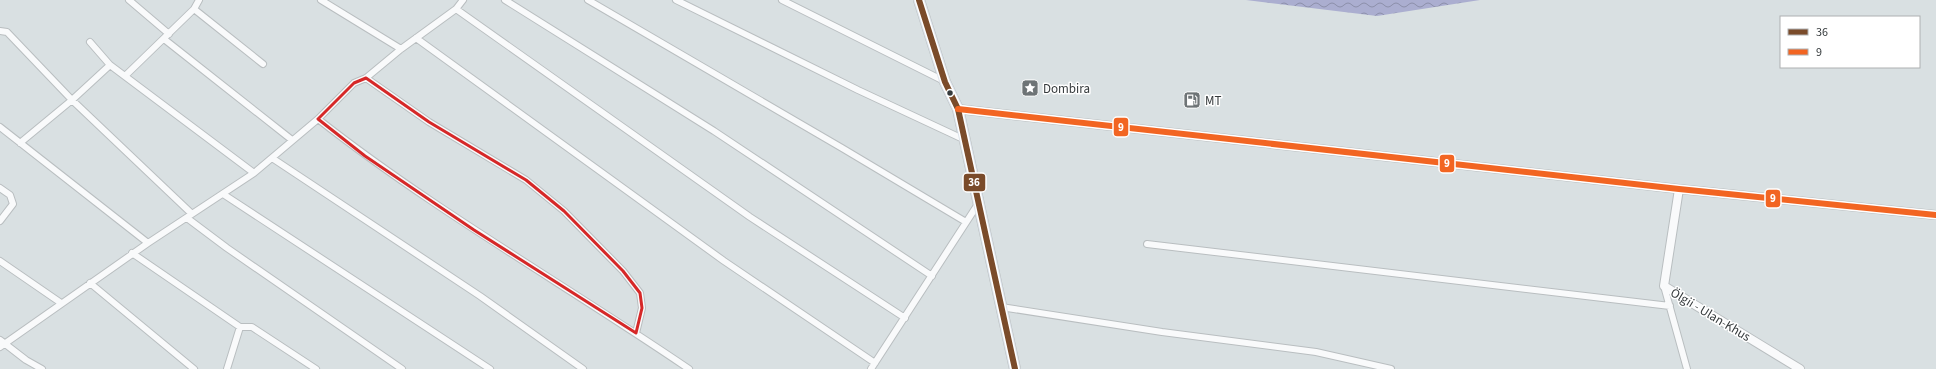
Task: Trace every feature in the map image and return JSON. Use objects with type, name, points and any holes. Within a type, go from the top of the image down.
[{"type":"highway","points":[[919,0],[945,82],[958,108],[1015,369]]},
{"type":"street","points":[[129,0],[169,34]]},
{"type":"street","points":[[125,76],[194,9],[199,0]]},
{"type":"street","points":[[322,0],[401,49]]},
{"type":"street","points":[[42,369],[2,343],[132,253],[254,173],[318,119],[354,83],[366,78],[401,49],[456,10],[463,0]]},
{"type":"street","points":[[505,0],[714,130],[932,276]]},
{"type":"street","points":[[588,0],[966,222]]},
{"type":"street","points":[[676,0],[850,87],[964,139]]},
{"type":"street","points":[[782,0],[945,82]]},
{"type":"street","points":[[194,9],[263,64]]},
{"type":"street","points":[[456,10],[750,217],[905,318]]},
{"type":"street","points":[[0,30],[7,32],[72,100],[190,216],[227,248],[402,369]]},
{"type":"street","points":[[416,38],[724,261],[875,363]]},
{"type":"street","points":[[164,39],[292,140]]},
{"type":"street","points":[[90,42],[110,65],[254,173]]},
{"type":"street","points":[[20,142],[72,100],[110,65]]},
{"type":"street","points":[[366,78],[429,122],[526,180],[564,211],[623,271],[640,293],[642,308],[636,333]]},
{"type":"street","points":[[958,108],[1679,189],[1936,215]]},
{"type":"street","points":[[318,119],[365,156],[468,226],[636,333],[689,369]]},
{"type":"street","points":[[0,127],[148,243]]},
{"type":"street","points":[[272,158],[480,296],[583,369]]},
{"type":"street","points":[[0,188],[10,195],[13,204],[0,221]]},
{"type":"street","name":"Ölgii - Ulan-Khus","points":[[1679,189],[1664,286],[1800,369]]},
{"type":"street","points":[[223,194],[490,369]]},
{"type":"street","points":[[871,369],[978,204]]},
{"type":"street","points":[[1146,244],[1670,306]]},
{"type":"street","points":[[132,253],[240,327],[252,328],[316,369]]},
{"type":"street","points":[[0,261],[61,303]]},
{"type":"street","points":[[90,283],[194,369]]},
{"type":"street","points":[[1664,286],[1687,369]]},
{"type":"street","points":[[1001,306],[1162,332],[1316,352],[1391,369]]},
{"type":"street","points":[[227,369],[240,327]]},
{"type":"highlighted area","points":[[366,78],[429,122],[526,180],[564,211],[623,271],[640,293],[642,308],[636,333],[474,230],[365,156],[318,119],[354,83]]},
{"type":"water","points":[[1246,0],[1480,0],[1377,16]]},
{"type":"transit line","name":"36","points":[[919,0],[945,82],[958,109],[1015,369]]},
{"type":"transit line","name":"9","points":[[958,109],[1679,189],[1936,215]]},
{"type":"place","name":"Dombira","points":[[1030,88]]},
{"type":"place","name":"MT","points":[[1192,100]]}]
